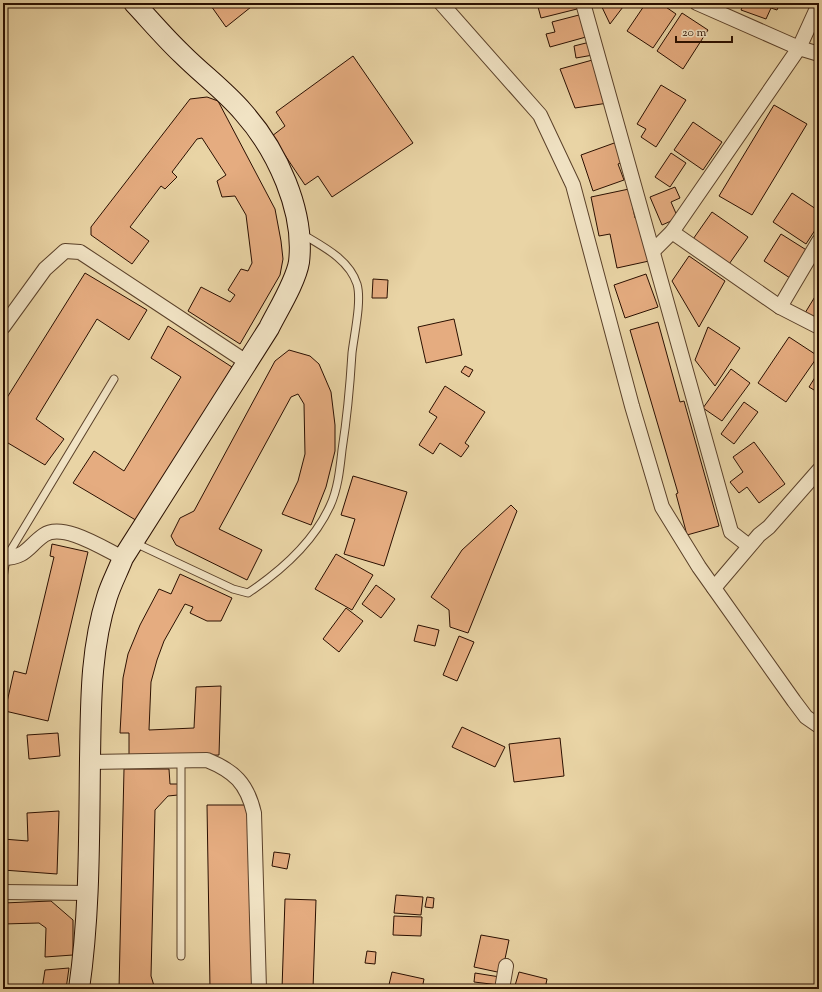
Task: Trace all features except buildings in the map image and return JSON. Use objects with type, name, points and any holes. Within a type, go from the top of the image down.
[{"type":"street","points":[[79,989],[84,954],[87,893],[91,684],[98,632],[107,597],[128,550],[248,363],[287,292],[299,263],[300,233],[295,207],[279,168],[264,139],[243,112],[180,53],[134,3]]},
{"type":"street","points":[[441,3],[540,114],[573,185],[632,406],[662,507],[698,567],[806,717],[819,726]]},
{"type":"street","points":[[584,3],[731,532],[749,546]]},
{"type":"street","points":[[697,3],[799,48],[819,54]]},
{"type":"street","points":[[653,251],[672,232],[799,48],[819,4]]},
{"type":"street","points":[[672,232],[780,307],[819,327]]},
{"type":"street","points":[[780,307],[819,241]]},
{"type":"street","points":[[3,326],[45,269],[65,251],[80,252],[248,363]]},
{"type":"street","points":[[714,588],[749,546],[819,470]]},
{"type":"street","points":[[4,558],[14,558],[27,551],[44,535],[56,530],[128,550]]},
{"type":"street","points":[[90,762],[207,760],[225,767],[242,783],[250,796],[254,812],[259,989]]},
{"type":"street","points":[[3,892],[87,893]]},
{"type":"street","points":[[502,989],[506,966]]},
{"type":"lane","points":[[128,550],[233,590],[248,593],[267,581],[306,544],[320,524],[330,505],[338,477],[348,409],[353,344],[358,310],[357,284],[348,267],[327,249],[300,233]]},
{"type":"lane","points":[[3,578],[4,558],[114,379]]},
{"type":"lane","points":[[181,760],[181,956]]}]
